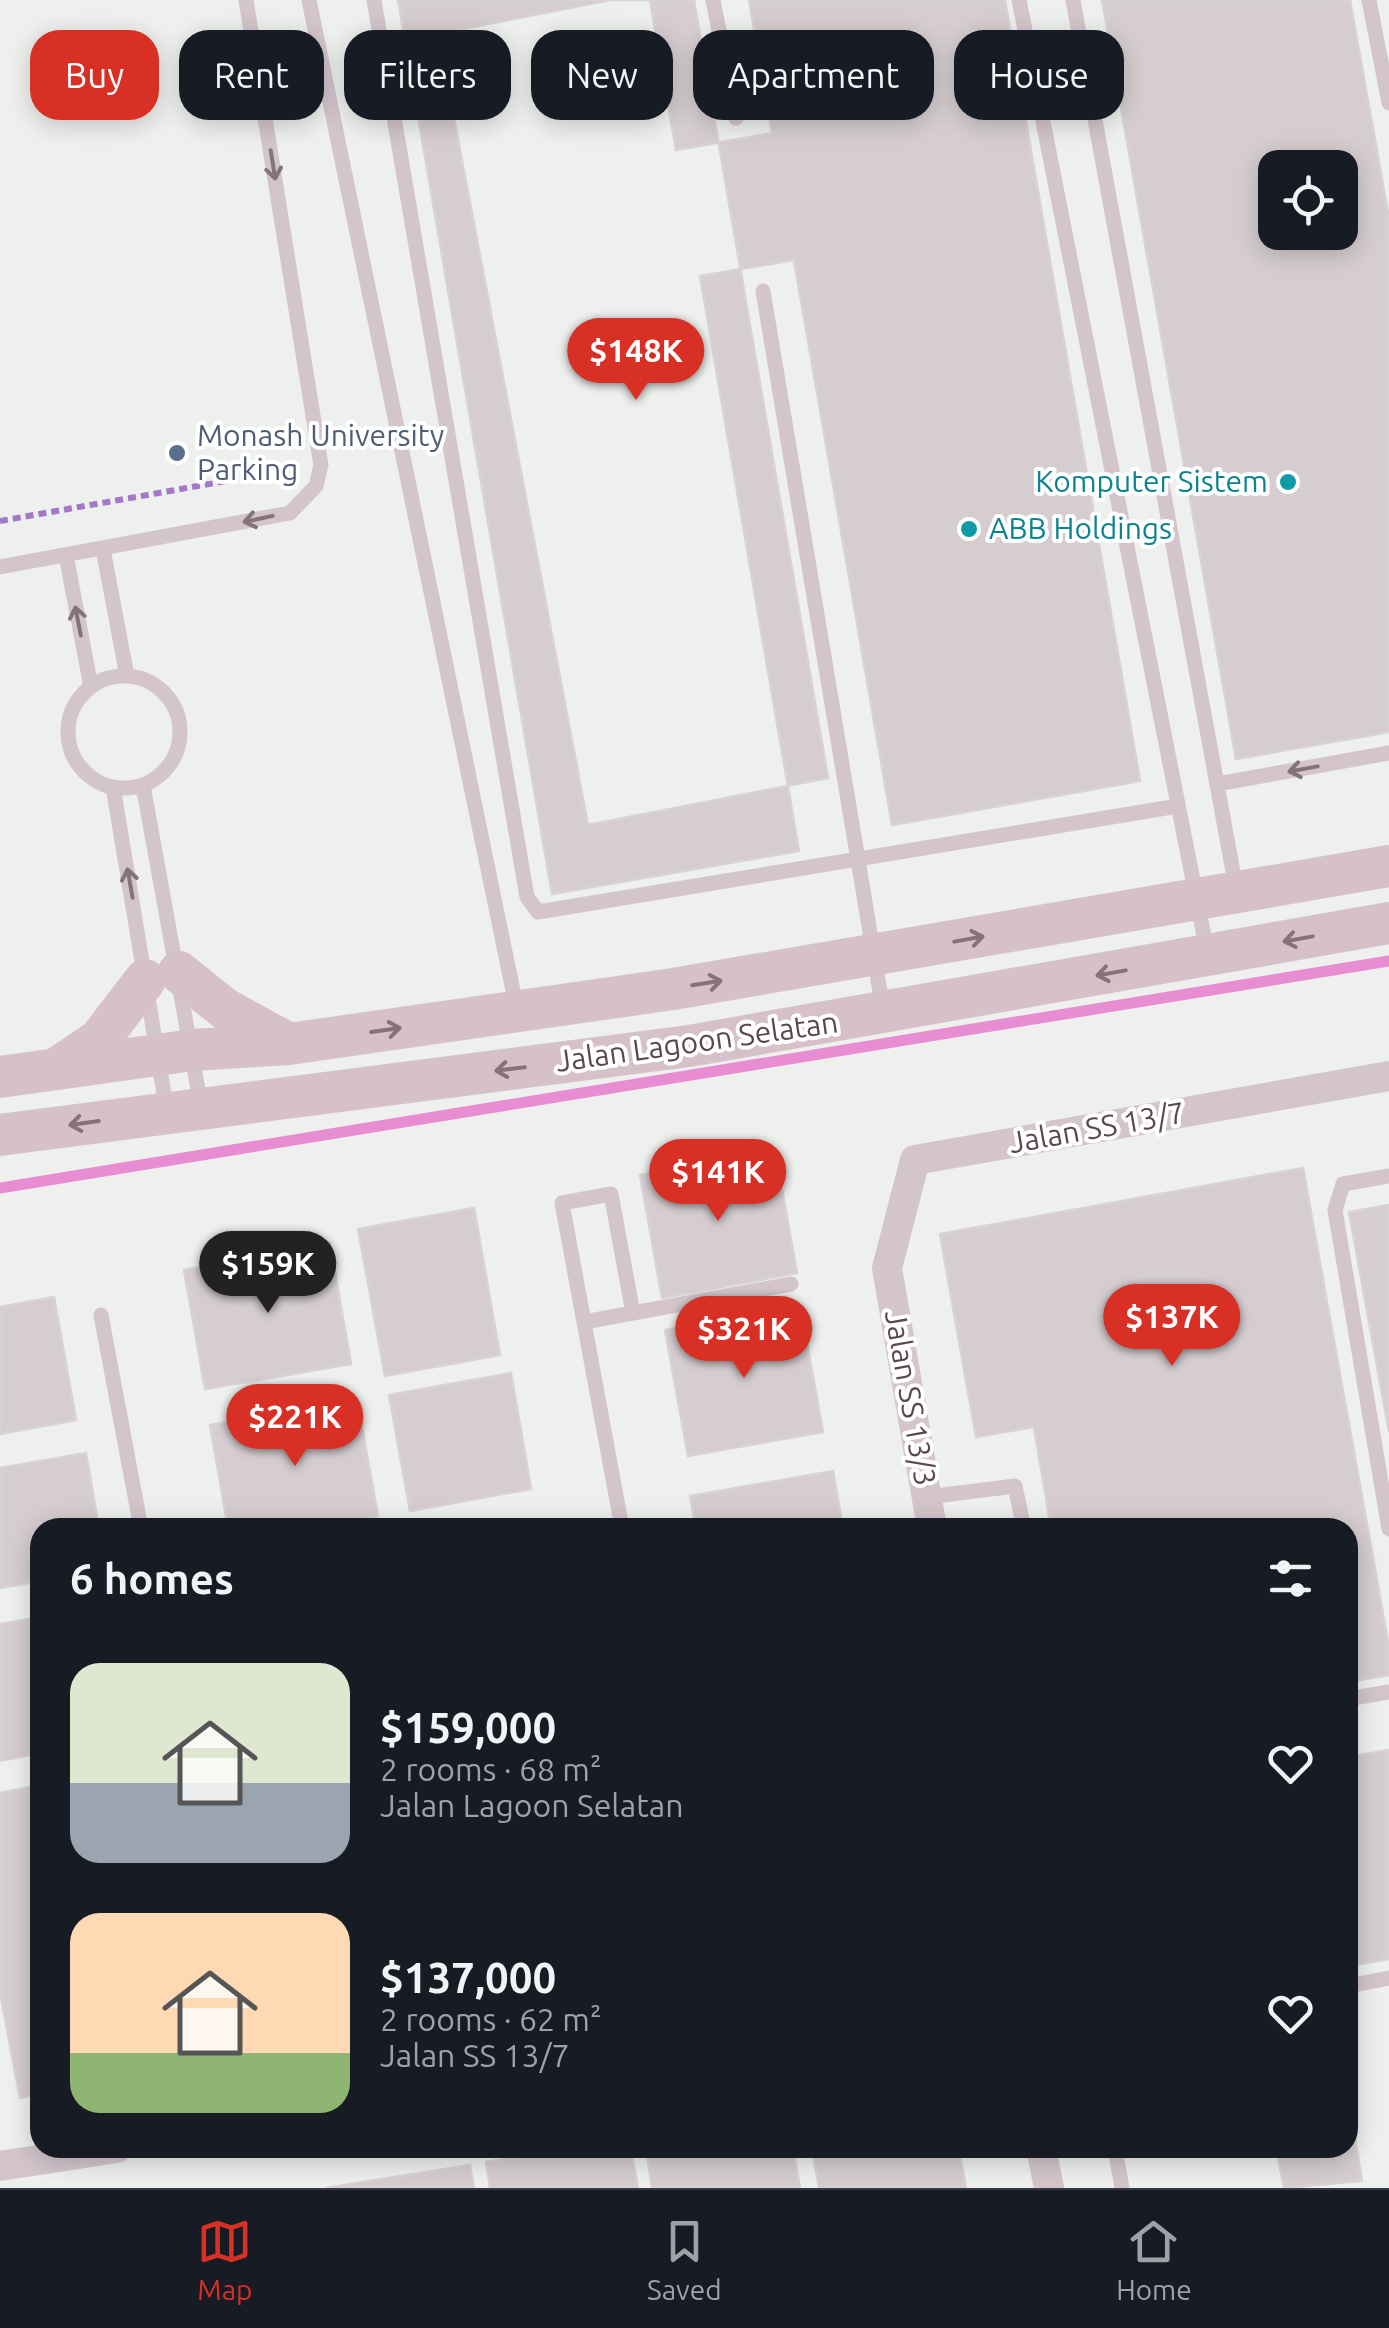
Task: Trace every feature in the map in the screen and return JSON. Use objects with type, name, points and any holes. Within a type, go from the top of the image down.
[{"type":"main road","name":"Jalan Lagoon Selatan","points":[[0,1076],[174,1053],[289,1044],[517,1012],[873,956],[1389,866]]},
{"type":"main road","name":"Jalan Lagoon Selatan","points":[[0,1135],[688,1046],[1389,923]]},
{"type":"main road","points":[[50,1072],[99,1040],[162,976],[289,1044]]},
{"type":"street","name":"Jalan SS 13/7","points":[[887,1268],[915,1160],[1389,1076]]},
{"type":"street","name":"Jalan SS 13/3","points":[[887,1268],[930,1512]]},
{"type":"street","points":[[0,2166],[52,2158]]},
{"type":"street","points":[[1044,2158],[1049,2188]]},
{"type":"lane","points":[[0,567],[290,512],[316,486],[322,465],[246,0]]},
{"type":"lane","points":[[309,0],[517,1012]]},
{"type":"lane","points":[[374,0],[528,897],[538,912],[1178,806]]},
{"type":"lane","points":[[713,0],[719,30]]},
{"type":"lane","points":[[1019,0],[1178,806],[1216,896]]},
{"type":"lane","points":[[1073,0],[1217,784],[1216,896],[1207,955]]},
{"type":"lane","points":[[1368,0],[1389,102]]},
{"type":"lane","points":[[763,291],[884,1014]]},
{"type":"lane","points":[[103,549],[126,676]]},
{"type":"lane","points":[[66,555],[91,687]]},
{"type":"lane","points":[[126,676],[162,691],[180,724],[172,762],[143,785],[113,787],[81,770],[67,736],[77,700],[91,687],[108,678],[126,676]]},
{"type":"lane","points":[[1217,784],[1389,753]]},
{"type":"lane","points":[[143,785],[162,976],[184,1110]]},
{"type":"lane","points":[[113,787],[162,976],[184,1110]]},
{"type":"lane","points":[[1389,1176],[1343,1184],[1335,1210],[1389,1528]]},
{"type":"lane","points":[[620,1518],[562,1203],[611,1194],[632,1313]]},
{"type":"lane","points":[[584,1322],[792,1284]]},
{"type":"lane","points":[[101,1314],[139,1518]]},
{"type":"lane","points":[[930,1512],[1015,1486],[1022,1518]]},
{"type":"lane","points":[[1358,1697],[1389,1692]]},
{"type":"lane","points":[[1358,1984],[1389,1978]]},
{"type":"lane","points":[[1117,2158],[1122,2188]]},
{"type":"path","points":[[0,520],[322,465]]},
{"type":"building","name":"ABB Holdings","points":[[398,0],[650,0],[655,30],[531,30],[531,120],[671,120],[676,150],[772,133],[770,120],[934,120],[934,30],[754,30],[749,0],[1005,0],[1010,30],[954,30],[954,120],[1026,120],[1140,781],[892,825],[794,260],[700,276],[799,851],[552,894],[419,120],[511,120],[511,30],[403,30]]},
{"type":"building","points":[[610,0],[694,0],[699,30],[693,30],[693,120],[715,120],[828,778],[588,825],[454,120],[511,120],[511,30],[458,30]]},
{"type":"building","name":"Komputer Sistem","points":[[1102,0],[1350,0],[1389,218],[1389,732],[1236,759],[1123,120],[1124,30],[1107,30]]},
{"type":"building","points":[[775,1150],[797,1273],[662,1298],[640,1175]]},
{"type":"building","points":[[1303,1168],[1389,1647],[1389,1675],[1358,1680],[1358,1518],[1049,1518],[1034,1427],[976,1437],[940,1234]]},
{"type":"building","points":[[1389,1205],[1389,1432],[1349,1212]]},
{"type":"building","points":[[474,1208],[500,1355],[385,1376],[358,1229]]},
{"type":"building","points":[[330,1243],[351,1364],[205,1389],[184,1270]]},
{"type":"building","points":[[54,1297],[76,1420],[0,1434],[0,1307]]},
{"type":"building","points":[[800,1305],[823,1432],[688,1456],[665,1330]]},
{"type":"building","points":[[511,1373],[531,1489],[410,1511],[389,1395]]},
{"type":"building","points":[[357,1399],[378,1516],[226,1518],[210,1425]]},
{"type":"building","points":[[86,1453],[97,1518],[30,1518],[30,1583],[0,1588],[0,1468]]},
{"type":"building","points":[[833,1471],[841,1518],[694,1518],[690,1496]]},
{"type":"building","points":[[30,1619],[30,1755],[0,1761],[0,1624]]},
{"type":"building","points":[[1389,1750],[1389,1959],[1358,1964],[1358,1755]]},
{"type":"building","points":[[30,1787],[30,2096],[20,2098],[0,1992],[0,1793]]},
{"type":"building","points":[[1358,2157],[1362,2181],[1284,2188],[1278,2158]]},
{"type":"building","points":[[511,2158],[633,2158],[638,2188],[490,2188],[486,2162]]},
{"type":"building","points":[[648,2158],[795,2158],[800,2188],[652,2188]]},
{"type":"building","points":[[814,2158],[961,2158],[966,2188],[819,2188]]},
{"type":"building","points":[[470,2165],[474,2188],[326,2188]]},
{"type":"waterway","points":[[0,1188],[1389,961]]},
{"type":"place","name":"Monash University Parking","points":[[177,453]]},
{"type":"place","name":"Komputer Sistem","points":[[1288,482]]},
{"type":"place","name":"ABB Holdings","points":[[969,529]]}]
